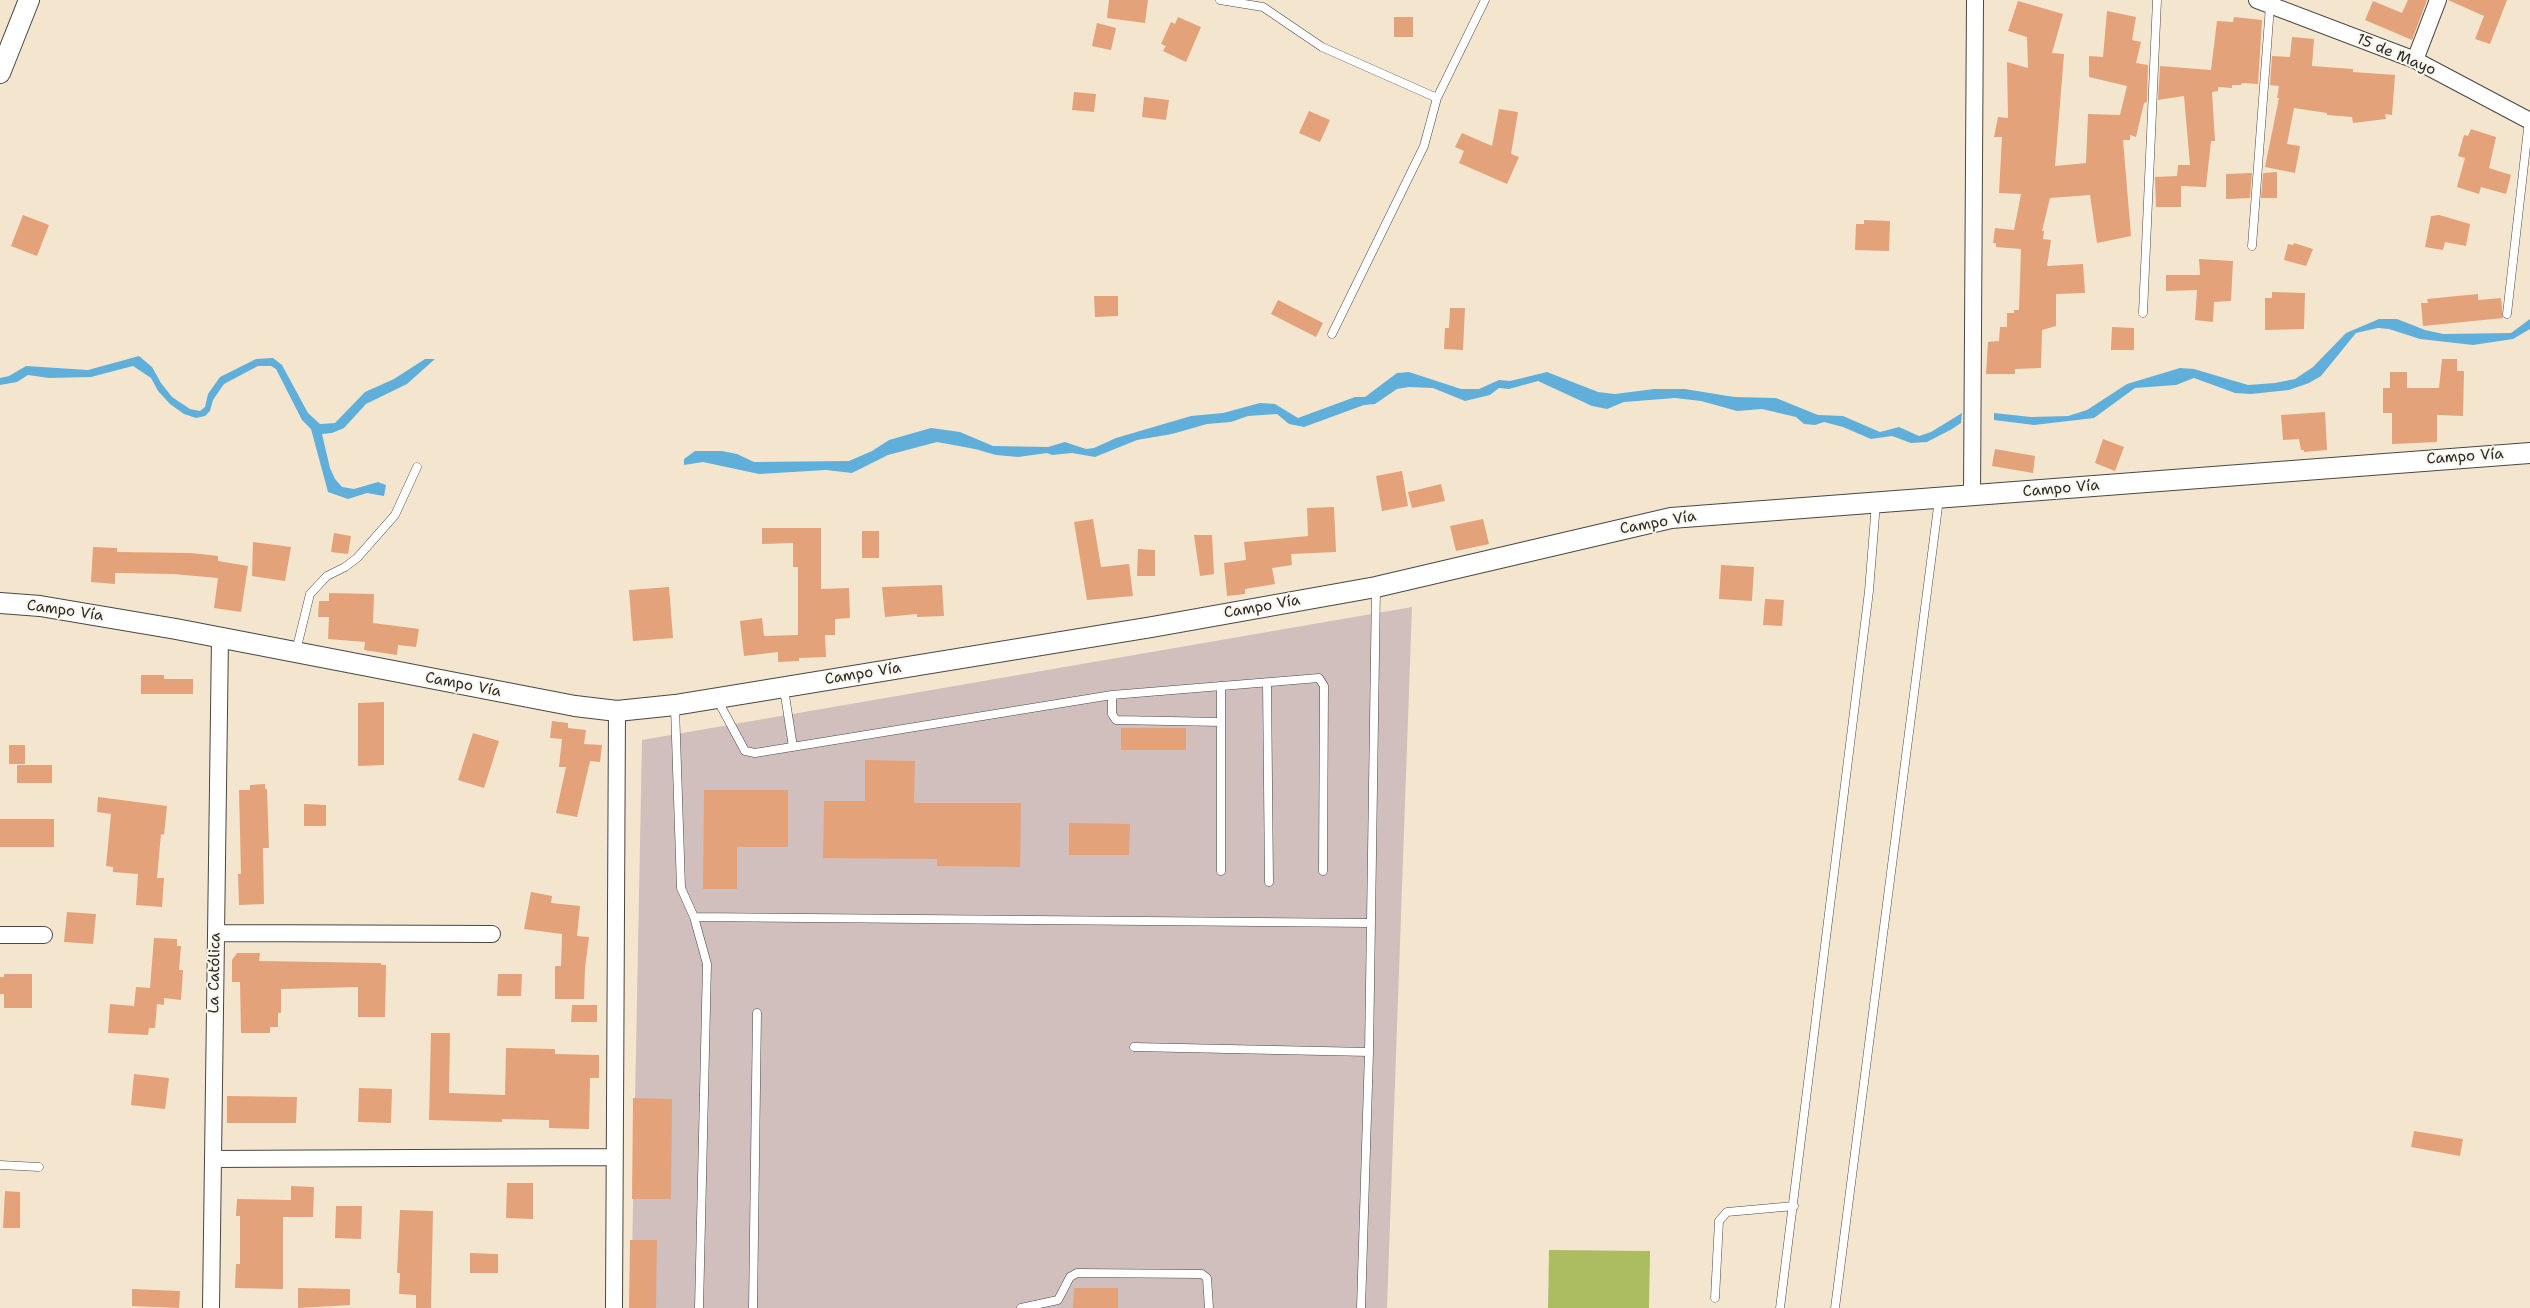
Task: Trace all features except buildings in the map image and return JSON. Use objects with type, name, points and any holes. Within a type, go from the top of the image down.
[{"type":"street","points":[[0,73],[29,0]]},
{"type":"street","points":[[1972,496],[1975,0]]},
{"type":"street","points":[[2415,60],[2438,0]]},
{"type":"street","name":"15 de Mayo","points":[[2264,3],[2415,60],[2529,121]]},
{"type":"street","name":"Campo Vía","points":[[0,603],[84,612],[575,706],[617,711],[675,705],[1152,627],[1376,587],[1671,518],[2530,453]]},
{"type":"street","name":"La Católica","points":[[211,1308],[220,637]]},
{"type":"street","points":[[614,1308],[617,711]]},
{"type":"street","points":[[216,933],[492,934]]},
{"type":"street","points":[[0,935],[44,935]]},
{"type":"street","points":[[213,1159],[615,1158]]},
{"type":"lane","points":[[1220,0],[1264,4],[1322,47],[1437,98]]},
{"type":"lane","points":[[1332,334],[1424,146],[1437,98],[1485,0]]},
{"type":"lane","points":[[2143,313],[2157,0]]},
{"type":"lane","points":[[2252,246],[2264,3]]},
{"type":"lane","points":[[2507,314],[2529,121]]},
{"type":"lane","points":[[296,653],[310,594],[326,576],[345,567],[357,558],[395,515],[417,467]]},
{"type":"lane","points":[[1835,1308],[1939,498]]},
{"type":"lane","points":[[1780,1308],[1869,591],[1876,503]]},
{"type":"lane","points":[[1361,1308],[1369,1052],[1376,587]]},
{"type":"lane","points":[[716,697],[744,751],[755,753],[1112,695],[1319,678],[1324,686],[1323,871]]},
{"type":"lane","points":[[1267,683],[1269,882]]},
{"type":"lane","points":[[784,686],[793,747]]},
{"type":"lane","points":[[1221,686],[1221,871]]},
{"type":"lane","points":[[1112,695],[1112,714],[1116,720],[1221,722]]},
{"type":"lane","points":[[675,705],[681,888],[694,917],[707,964],[699,1308]]},
{"type":"lane","points":[[694,917],[1371,923]]},
{"type":"lane","points":[[753,1308],[757,1013]]},
{"type":"lane","points":[[1134,1047],[1369,1052]]},
{"type":"lane","points":[[0,1165],[39,1166]]},
{"type":"lane","points":[[1716,1298],[1720,1221],[1728,1212],[1794,1206]]},
{"type":"lane","points":[[1021,1308],[1058,1300],[1070,1277],[1076,1274],[1202,1274],[1207,1278],[1209,1308]]},
{"type":"shaded area","points":[[1412,607],[1387,1308],[631,1308],[642,740]]},
{"type":"green space","points":[[1549,1250],[1650,1251],[1649,1308],[1548,1308]]},
{"type":"water","points":[[2379,319],[2397,319],[2425,330],[2443,334],[2511,333],[2530,319],[2530,329],[2513,339],[2473,345],[2420,339],[2389,329],[2378,328],[2356,333],[2321,376],[2309,383],[2289,390],[2251,394],[2235,393],[2194,378],[2176,385],[2135,388],[2094,418],[2034,425],[1994,420],[1994,413],[2031,417],[2068,416],[2087,410],[2127,384],[2180,368],[2194,369],[2248,385],[2295,379],[2313,367],[2346,333]]},
{"type":"water","points":[[139,356],[152,367],[172,397],[190,409],[200,411],[205,407],[208,394],[220,377],[256,359],[273,358],[282,365],[308,413],[320,424],[335,423],[365,392],[394,379],[425,359],[435,359],[407,384],[366,404],[344,428],[332,433],[322,434],[330,468],[335,479],[342,487],[354,489],[378,482],[386,485],[384,496],[367,493],[348,499],[328,492],[311,429],[302,420],[276,369],[271,366],[258,366],[224,384],[213,400],[210,411],[205,416],[196,418],[184,414],[170,404],[158,391],[151,378],[133,366],[91,377],[49,378],[28,375],[17,382],[0,385],[0,378],[9,376],[26,366],[88,370]]},
{"type":"water","points":[[1409,372],[1461,389],[1479,389],[1499,380],[1510,381],[1547,372],[1598,392],[1615,394],[1654,389],[1685,389],[1734,397],[1776,398],[1818,415],[1843,416],[1880,432],[1899,427],[1919,436],[1931,432],[1962,413],[1961,423],[1952,429],[1927,442],[1911,443],[1892,436],[1871,439],[1843,427],[1824,422],[1815,425],[1804,424],[1796,417],[1762,409],[1737,411],[1701,401],[1675,398],[1624,402],[1607,409],[1592,406],[1538,381],[1509,389],[1499,388],[1490,395],[1465,401],[1433,388],[1409,387],[1397,389],[1375,404],[1364,405],[1304,427],[1289,424],[1277,414],[1248,416],[1231,422],[1207,424],[1172,434],[1137,440],[1095,457],[1072,453],[1052,455],[1047,453],[1018,457],[996,455],[937,442],[888,455],[852,473],[826,470],[759,474],[703,462],[684,465],[684,459],[695,451],[722,451],[737,454],[754,462],[849,461],[872,451],[889,440],[931,428],[960,432],[993,446],[1048,447],[1065,442],[1086,449],[1094,448],[1116,438],[1191,416],[1223,413],[1260,403],[1275,404],[1298,418],[1355,397],[1365,397],[1397,373]]}]
